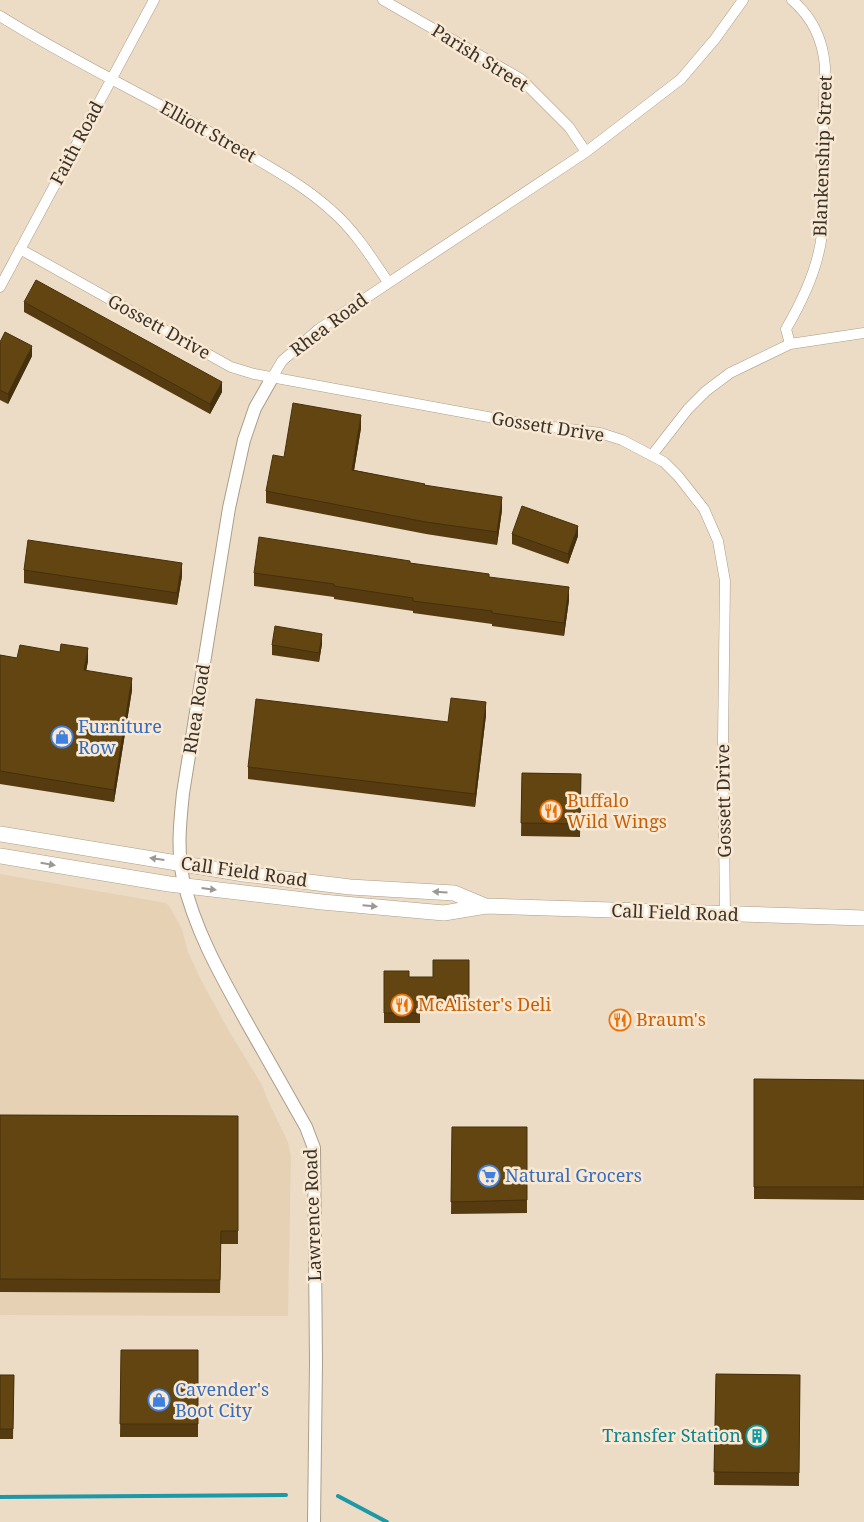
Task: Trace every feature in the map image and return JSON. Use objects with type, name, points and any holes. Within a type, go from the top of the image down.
[{"type":"main road","name":"Call Field Road","points":[[0,834],[26,838],[183,876],[322,902],[444,913],[486,906],[864,918]]},
{"type":"main road","points":[[19,859],[26,838]]},
{"type":"main road","name":"Call Field Road","points":[[0,856],[183,876],[244,874],[350,886],[454,893],[486,906]]},
{"type":"street","name":"Faith Road","points":[[0,286],[154,0]]},
{"type":"street","name":"Parish Street","points":[[383,0],[521,79],[569,127],[586,152]]},
{"type":"street","name":"Rhea Road","points":[[183,876],[178,837],[183,793],[229,508],[244,440],[255,408],[282,361],[319,328],[586,152],[681,79],[715,39],[743,0]]},
{"type":"street","name":"Blankenship Street","points":[[790,344],[786,328],[795,314],[813,275],[820,250],[823,225],[822,179],[825,66],[819,36],[803,10],[792,0]]},
{"type":"street","name":"Elliott Street","points":[[0,16],[29,34],[204,128],[304,187],[355,234],[388,282]]},
{"type":"street","name":"Gossett Drive","points":[[20,249],[230,366],[272,378],[521,423],[600,433],[622,440],[664,462],[678,476],[704,509],[714,532],[725,581],[723,741],[725,915]]},
{"type":"street","points":[[652,455],[688,409],[706,391],[730,373],[790,344],[864,333]]},
{"type":"street","name":"Lawrence Road","points":[[183,876],[200,933],[216,966],[306,1127],[314,1148],[316,1362],[314,1522]]},
{"type":"shaded area","points":[[0,874],[166,903],[170,907],[182,929],[188,952],[201,980],[262,1085],[288,1142],[291,1157],[288,1316],[0,1315]]},
{"type":"building","points":[[36,280],[222,382],[210,404],[24,302]]},
{"type":"building","points":[[5,332],[32,346],[8,394],[0,390],[0,342]]},
{"type":"building","points":[[293,403],[361,415],[352,470],[424,485],[502,497],[497,532],[426,522],[266,491],[273,455],[284,457]]},
{"type":"building","points":[[522,506],[578,526],[568,554],[512,534]]},
{"type":"building","points":[[259,537],[410,561],[410,563],[489,574],[489,577],[569,587],[564,623],[413,601],[413,598],[334,586],[334,584],[254,573]]},
{"type":"building","points":[[28,540],[182,563],[177,593],[24,570]]},
{"type":"building","points":[[275,626],[322,634],[319,653],[272,645]]},
{"type":"building","name":"Furniture Row","points":[[61,644],[88,648],[84,670],[132,678],[114,790],[0,771],[0,655],[17,658],[20,645],[60,652]]},
{"type":"building","points":[[451,698],[486,702],[475,794],[248,767],[256,699],[448,722]]},
{"type":"building","name":"Buffalo Wild Wings","points":[[522,773],[581,774],[580,824],[521,823]]},
{"type":"building","points":[[433,960],[469,960],[469,998],[420,998],[420,1013],[384,1013],[384,971],[409,971],[409,977],[433,977]]},
{"type":"building","points":[[754,1079],[864,1080],[864,1187],[754,1187]]},
{"type":"building","points":[[0,1115],[238,1116],[238,1231],[221,1231],[220,1280],[0,1279]]},
{"type":"building","name":"Natural Grocers","points":[[452,1127],[527,1127],[527,1200],[451,1202]]},
{"type":"building","name":"Cavender's Boot City","points":[[121,1350],[198,1350],[198,1424],[120,1424]]},
{"type":"building","name":"Transfer Station","points":[[716,1374],[800,1375],[799,1473],[714,1472]]},
{"type":"building","points":[[0,1375],[14,1375],[13,1429],[0,1429]]},
{"type":"waterway","points":[[0,1497],[286,1495]]},
{"type":"waterway","points":[[338,1496],[387,1522]]},
{"type":"place","name":"Furniture Row","points":[[62,737]]},
{"type":"place","name":"Buffalo Wild Wings","points":[[551,811]]},
{"type":"place","name":"McAlister's Deli","points":[[402,1005]]},
{"type":"place","name":"Braum's","points":[[620,1020]]},
{"type":"place","name":"Natural Grocers","points":[[489,1176]]},
{"type":"place","name":"Cavender's Boot City","points":[[159,1400]]},
{"type":"place","name":"Transfer Station","points":[[757,1436]]}]
